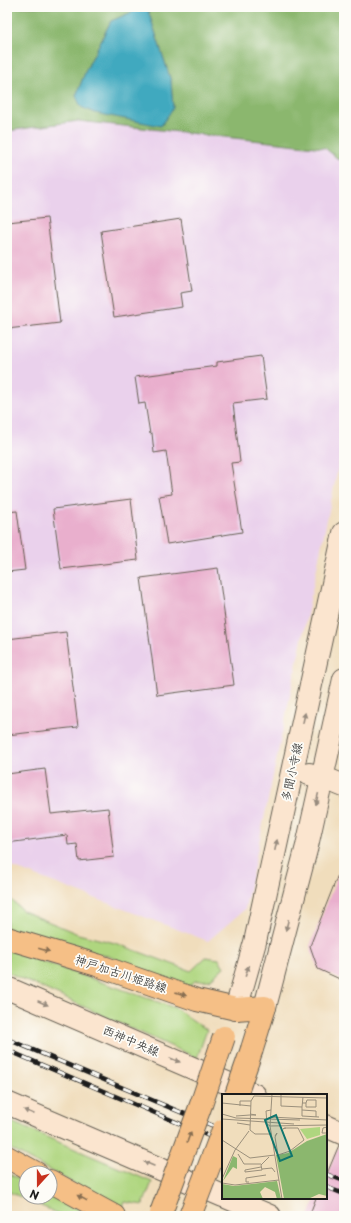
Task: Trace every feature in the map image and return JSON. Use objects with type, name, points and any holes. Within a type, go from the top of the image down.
[{"type":"main road","name":"神戸加古川姫路線","points":[[7,938],[97,965],[197,1000],[236,1009],[265,1007]]},
{"type":"main road","points":[[236,1094],[265,1007]]},
{"type":"main road","points":[[160,1214],[202,1102],[224,1037],[236,1009]]},
{"type":"main road","points":[[190,1216],[222,1133]]},
{"type":"main road","points":[[7,1157],[22,1165]]},
{"type":"main road","points":[[58,1185],[114,1216]]},
{"type":"street","name":"多聞小寺線","points":[[236,1009],[255,942],[344,533]]},
{"type":"street","points":[[265,1007],[303,862],[344,679]]},
{"type":"street","points":[[292,770],[322,777],[344,786]]},
{"type":"street","name":"西神中央線","points":[[7,988],[253,1094]]},
{"type":"street","points":[[7,1103],[222,1196]]},
{"type":"street","points":[[327,1126],[344,1134]]},
{"type":"street","points":[[230,1199],[270,1216]]},
{"type":"shaded area","points":[[78,121],[325,148],[344,164],[344,439],[245,909],[208,941],[7,865],[7,131]]},
{"type":"green space","points":[[7,7],[144,7],[111,21],[86,70],[76,96],[173,108],[171,81],[147,7],[344,7],[344,164],[325,148],[78,121],[7,131]]},
{"type":"green space","points":[[7,896],[23,911],[78,934],[115,943],[191,971],[206,957],[219,959],[224,967],[210,980],[195,981],[188,987],[108,956],[61,948],[7,929]]},
{"type":"green space","points":[[7,949],[175,1008],[207,1030],[197,1058],[7,972]]},
{"type":"green space","points":[[7,1120],[152,1182],[143,1205],[125,1202],[122,1210],[58,1175],[58,1165],[40,1165],[7,1147]]},
{"type":"green space","points":[[7,1173],[18,1178],[18,1196],[7,1191]]},
{"type":"green space","points":[[58,1198],[92,1216],[64,1216],[39,1205],[58,1205]]},
{"type":"water","points":[[147,7],[171,81],[173,108],[161,126],[95,113],[81,107],[76,96],[86,70],[111,21]]},
{"type":"building","points":[[47,218],[60,323],[7,329],[7,222]]},
{"type":"building","points":[[181,219],[192,291],[180,293],[182,307],[114,317],[101,231]]},
{"type":"building","points":[[261,356],[267,399],[233,403],[240,462],[231,463],[242,532],[167,544],[159,496],[172,494],[166,451],[154,453],[152,433],[150,434],[145,403],[139,404],[135,377],[217,366],[217,362]]},
{"type":"building","points":[[131,499],[138,560],[61,569],[53,509]]},
{"type":"building","points":[[17,511],[25,570],[7,572],[7,512]]},
{"type":"building","points":[[218,568],[234,685],[157,695],[141,578]]},
{"type":"building","points":[[66,632],[78,727],[7,735],[7,639]]},
{"type":"building","points":[[45,769],[51,814],[108,808],[114,857],[79,861],[77,844],[68,845],[67,835],[7,843],[7,774]]},
{"type":"building","points":[[343,862],[344,981],[318,969],[310,946]]},
{"type":"building","points":[[339,1145],[344,1146],[344,1216],[309,1216],[316,1199],[327,1199],[327,1174]]},
{"type":"railway","points":[[7,1039],[222,1130]]},
{"type":"railway","points":[[7,1050],[222,1142]]},
{"type":"railway","points":[[327,1174],[344,1181]]},
{"type":"railway","points":[[327,1187],[344,1194]]}]
